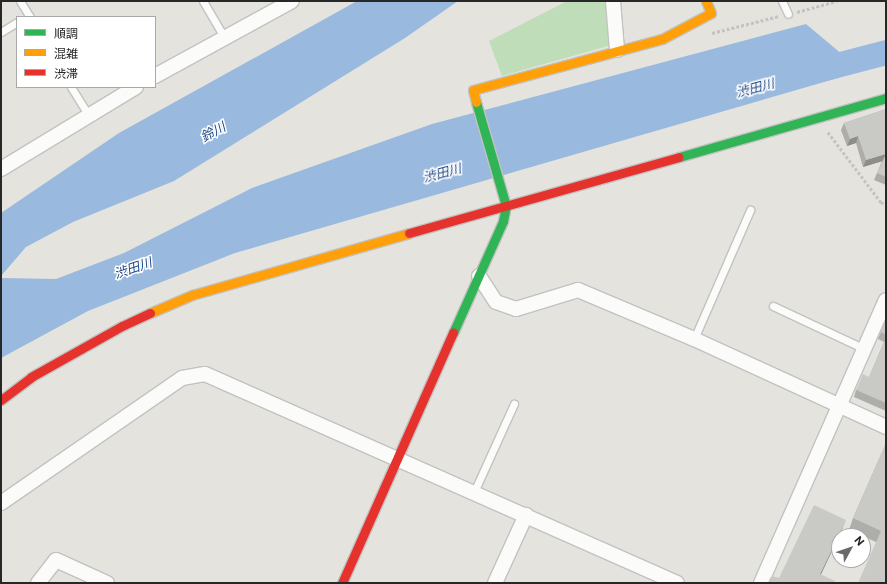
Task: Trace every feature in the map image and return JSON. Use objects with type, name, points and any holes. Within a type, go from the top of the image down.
[{"type":"street","points":[[156,75],[292,1]]},
{"type":"street","points":[[613,1],[617,50]]},
{"type":"street","points":[[342,583],[396,457],[479,276],[502,221],[506,206],[473,90],[662,39],[711,13],[706,1]]},
{"type":"street","points":[[1,169],[88,114],[134,88]]},
{"type":"street","points":[[1,400],[31,377],[122,326],[192,295],[886,98]]},
{"type":"street","points":[[479,276],[496,302],[516,309],[578,290],[694,339],[886,427]]},
{"type":"street","points":[[762,583],[886,300]]},
{"type":"street","points":[[1,504],[182,378],[205,374],[396,457],[677,583]]},
{"type":"street","points":[[495,583],[526,515]]},
{"type":"street","points":[[38,583],[56,560],[107,583]]},
{"type":"lane","points":[[20,1],[28,16]]},
{"type":"lane","points":[[203,1],[224,37]]},
{"type":"lane","points":[[782,1],[788,14]]},
{"type":"lane","points":[[1,32],[16,23]]},
{"type":"lane","points":[[72,88],[88,114]]},
{"type":"lane","points":[[694,339],[750,210]]},
{"type":"lane","points":[[773,306],[865,349]]},
{"type":"lane","points":[[474,492],[514,404]]},
{"type":"path","points":[[708,33],[837,1]]},
{"type":"path","points":[[817,117],[881,202],[886,205]]},
{"type":"green space","points":[[567,1],[608,1],[608,46],[502,76],[489,41]]},
{"type":"water","name":"鈴川","points":[[357,1],[458,1],[405,38],[174,181],[73,222],[26,247],[1,276],[1,213],[119,133]]},
{"type":"water","points":[[806,24],[862,71],[235,253],[88,311],[1,358],[1,278],[56,279],[124,253],[252,188],[432,124]]},
{"type":"building","points":[[886,109],[886,154],[866,160],[858,136],[850,139],[844,123]]},
{"type":"building","points":[[886,154],[886,177],[877,173]]},
{"type":"building","points":[[886,320],[886,335],[881,332]]},
{"type":"building","points":[[886,338],[886,403],[856,390],[863,374],[869,377]]},
{"type":"building","points":[[886,443],[886,583],[858,583],[865,568],[871,568],[871,554],[881,531],[853,518]]},
{"type":"building","points":[[814,505],[846,520],[842,528],[831,528],[831,551],[820,574],[835,581],[833,583],[768,583],[772,576],[779,578]]},
{"type":"waterway","name":"渋田川","points":[[817,70],[886,52]]},
{"type":"traffic: fast","points":[[679,157],[886,98]]},
{"type":"traffic: fast","points":[[453,333],[503,221],[506,206],[476,102]]},
{"type":"traffic: slow","points":[[476,102],[473,90],[662,39],[711,13],[706,1]]},
{"type":"traffic: slow","points":[[150,313],[192,295],[409,233]]},
{"type":"traffic: jam","points":[[409,233],[679,157]]},
{"type":"traffic: jam","points":[[1,400],[31,377],[122,326],[150,313]]},
{"type":"traffic: jam","points":[[342,583],[453,333]]}]
